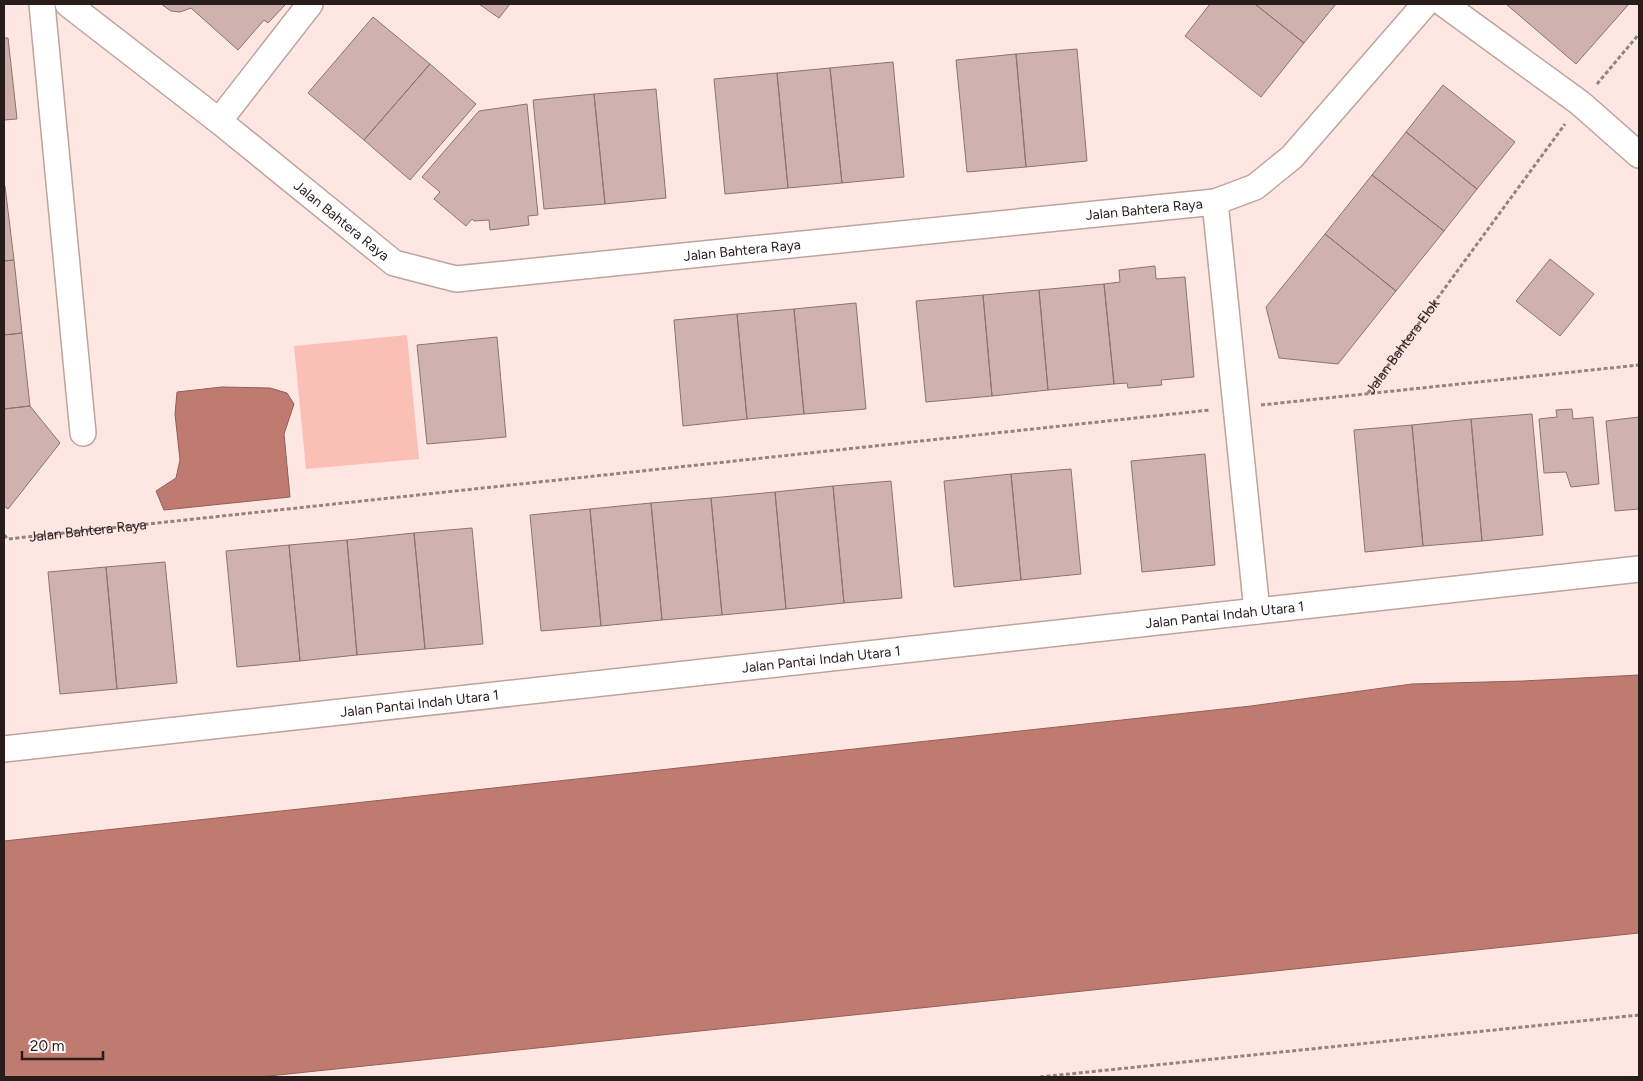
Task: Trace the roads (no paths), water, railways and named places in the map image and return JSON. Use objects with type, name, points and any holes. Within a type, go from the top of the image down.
[{"type":"street","points":[[42,4],[83,433]]},
{"type":"street","name":"Jalan Bahtera Raya","points":[[68,4],[219,121],[394,263],[456,279],[1216,202],[1255,187],[1292,157],[1425,4]]},
{"type":"street","points":[[219,121],[310,4]]},
{"type":"street","points":[[1444,4],[1580,103],[1639,155]]},
{"type":"street","points":[[1216,202],[1257,611]]},
{"type":"street","name":"Jalan Pantai Indah Utara 1","points":[[4,749],[1639,568]]}]
